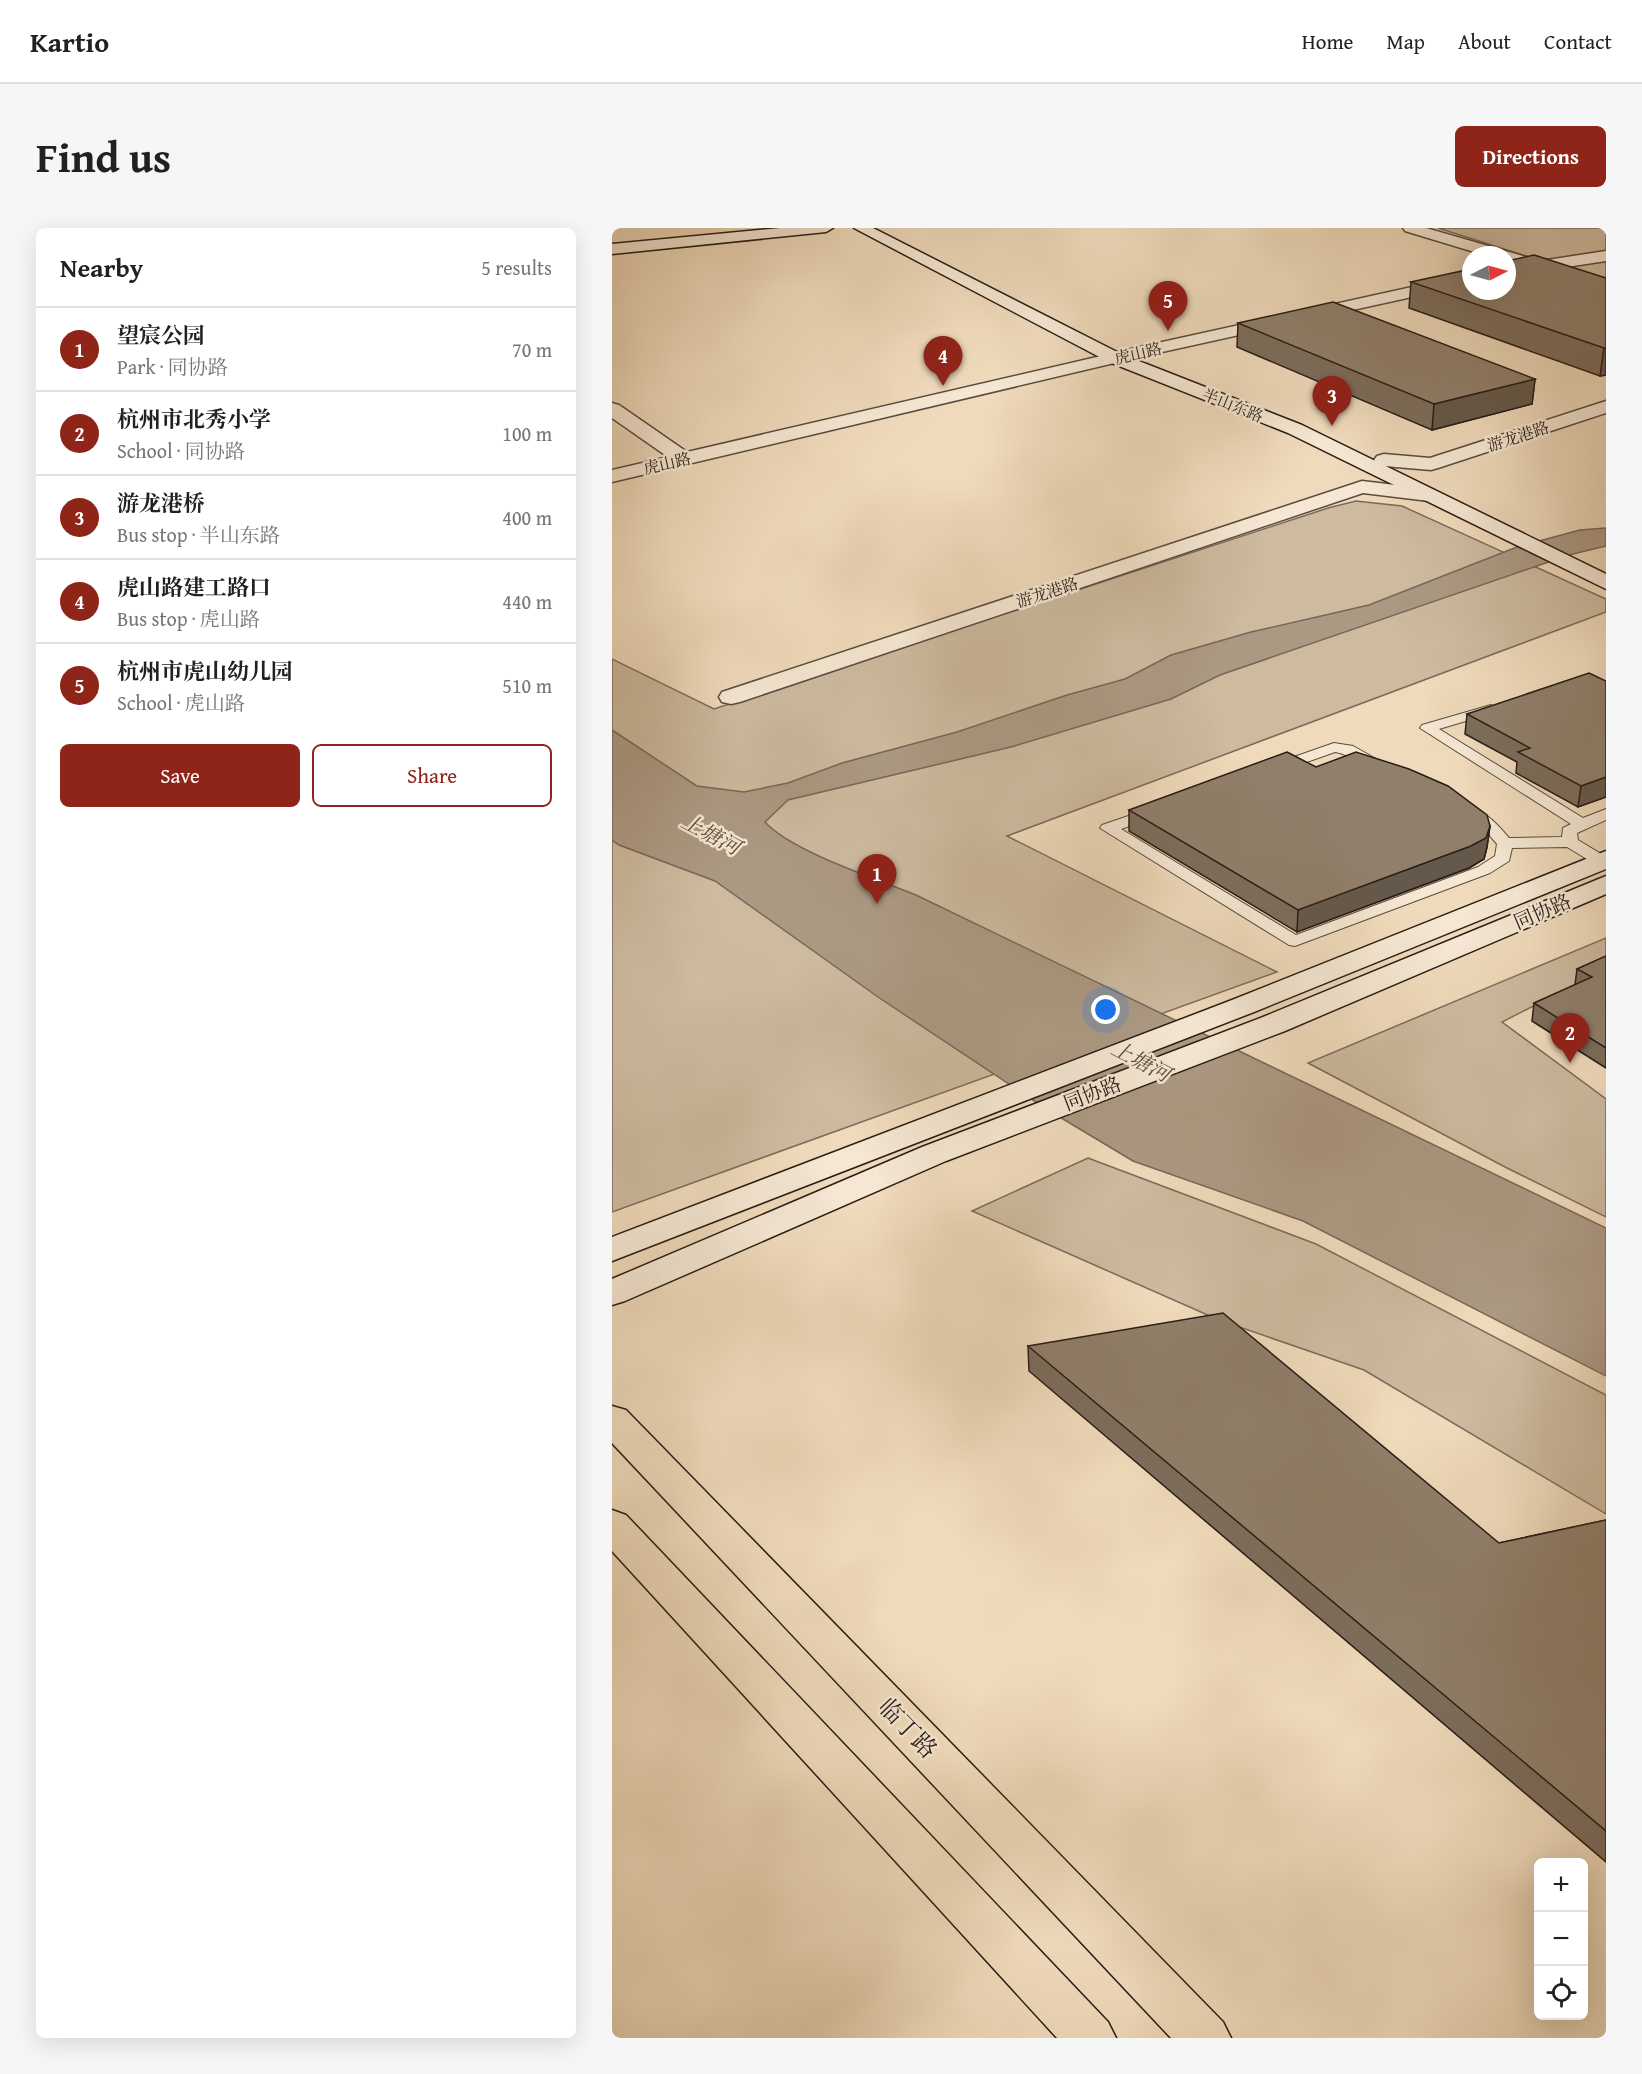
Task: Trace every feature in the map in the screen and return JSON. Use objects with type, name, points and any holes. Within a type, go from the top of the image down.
[{"type":"main road","points":[[612,241],[738,228]]},
{"type":"main road","points":[[612,249],[826,228]]},
{"type":"main road","name":"半山东路","points":[[861,228],[1115,358],[1377,463],[1429,480],[1532,539],[1603,576]]},
{"type":"main road","points":[[886,228],[1093,327]]},
{"type":"main road","points":[[1410,228],[1470,246]]},
{"type":"main road","points":[[1516,269],[1606,256]]},
{"type":"main road","points":[[1516,260],[1606,285]]},
{"type":"main road","name":"虎山路","points":[[612,476],[1143,351],[1462,281]]},
{"type":"main road","name":"半山东路","points":[[1113,337],[1377,463]]},
{"type":"main road","name":"游龙港路","points":[[731,697],[1362,487],[1429,480],[1606,407]]},
{"type":"main road","points":[[612,409],[684,459]]},
{"type":"main road","points":[[1362,487],[1377,463]]},
{"type":"main road","name":"游龙港路","points":[[1377,463],[1429,480]]},
{"type":"main road","name":"同协路","points":[[612,1293],[924,1144],[1243,1006],[1604,868]]},
{"type":"main road","name":"同协路","points":[[612,1250],[1274,1024],[1604,868]]},
{"type":"main road","name":"临丁路","points":[[612,1419],[1205,2038]]},
{"type":"main road","points":[[612,1525],[1090,2038]]},
{"type":"lane","points":[[1507,704],[1427,728],[1583,825]]},
{"type":"lane","points":[[1259,774],[1334,747],[1348,749],[1389,770]]},
{"type":"lane","points":[[1173,805],[1108,828],[1294,941],[1484,870],[1503,858],[1505,843],[1490,826],[1450,800]]},
{"type":"lane","points":[[1570,842],[1569,831],[1606,814]]},
{"type":"lane","points":[[1505,843],[1570,842],[1604,868]]},
{"type":"shaded area","points":[[1438,228],[1606,228],[1606,278],[1516,253],[1516,246],[1494,246]]},
{"type":"shaded area","points":[[1356,501],[1402,506],[1606,599],[1606,612],[1007,836],[1277,972],[612,1212],[612,659],[714,709],[1328,508]]},
{"type":"shaded area","points":[[1606,938],[1606,969],[1502,1022],[1606,1099],[1606,1217],[1507,1168],[1308,1063]]},
{"type":"shaded area","points":[[1088,1158],[1316,1244],[1606,1395],[1606,1514],[1364,1370],[1219,1320],[972,1211]]},
{"type":"water","name":"上塘河","points":[[1606,528],[1606,546],[1569,555],[1220,675],[1171,699],[1011,747],[788,800],[765,822],[777,833],[814,854],[916,895],[1606,1228],[1606,1376],[1303,1221],[1133,1161],[1048,1110],[878,997],[715,881],[619,845],[612,840],[612,730],[697,786],[744,792],[788,783],[842,763],[957,732],[1067,695],[1125,679],[1171,655],[1251,632],[1369,605],[1517,547],[1580,530]]},
{"type":"building","points":[[1534,255],[1606,278],[1606,348],[1464,300],[1516,300],[1516,259]]},
{"type":"building","points":[[1462,271],[1462,299],[1411,282]]},
{"type":"building","points":[[1333,302],[1535,379],[1434,404],[1238,323]]},
{"type":"building","points":[[1589,673],[1606,681],[1606,777],[1581,786],[1518,752],[1530,748],[1467,714]]},
{"type":"building","points":[[1287,752],[1316,767],[1356,752],[1409,769],[1448,786],[1487,815],[1490,826],[1486,838],[1471,846],[1298,910],[1129,810]]},
{"type":"building","points":[[1606,956],[1606,1048],[1534,1003],[1592,977],[1577,969]]},
{"type":"building","points":[[1223,1313],[1499,1543],[1606,1520],[1606,1831],[1028,1346]]},
{"type":"place","name":"杭州市虎山幼儿园","points":[[1168,331]]},
{"type":"place","name":"虎山路建工路口","points":[[943,386]]},
{"type":"place","name":"游龙港桥","points":[[1332,426]]},
{"type":"place","name":"望宸公园","points":[[877,904]]},
{"type":"place","name":"杭州市北秀小学","points":[[1570,1063]]}]
